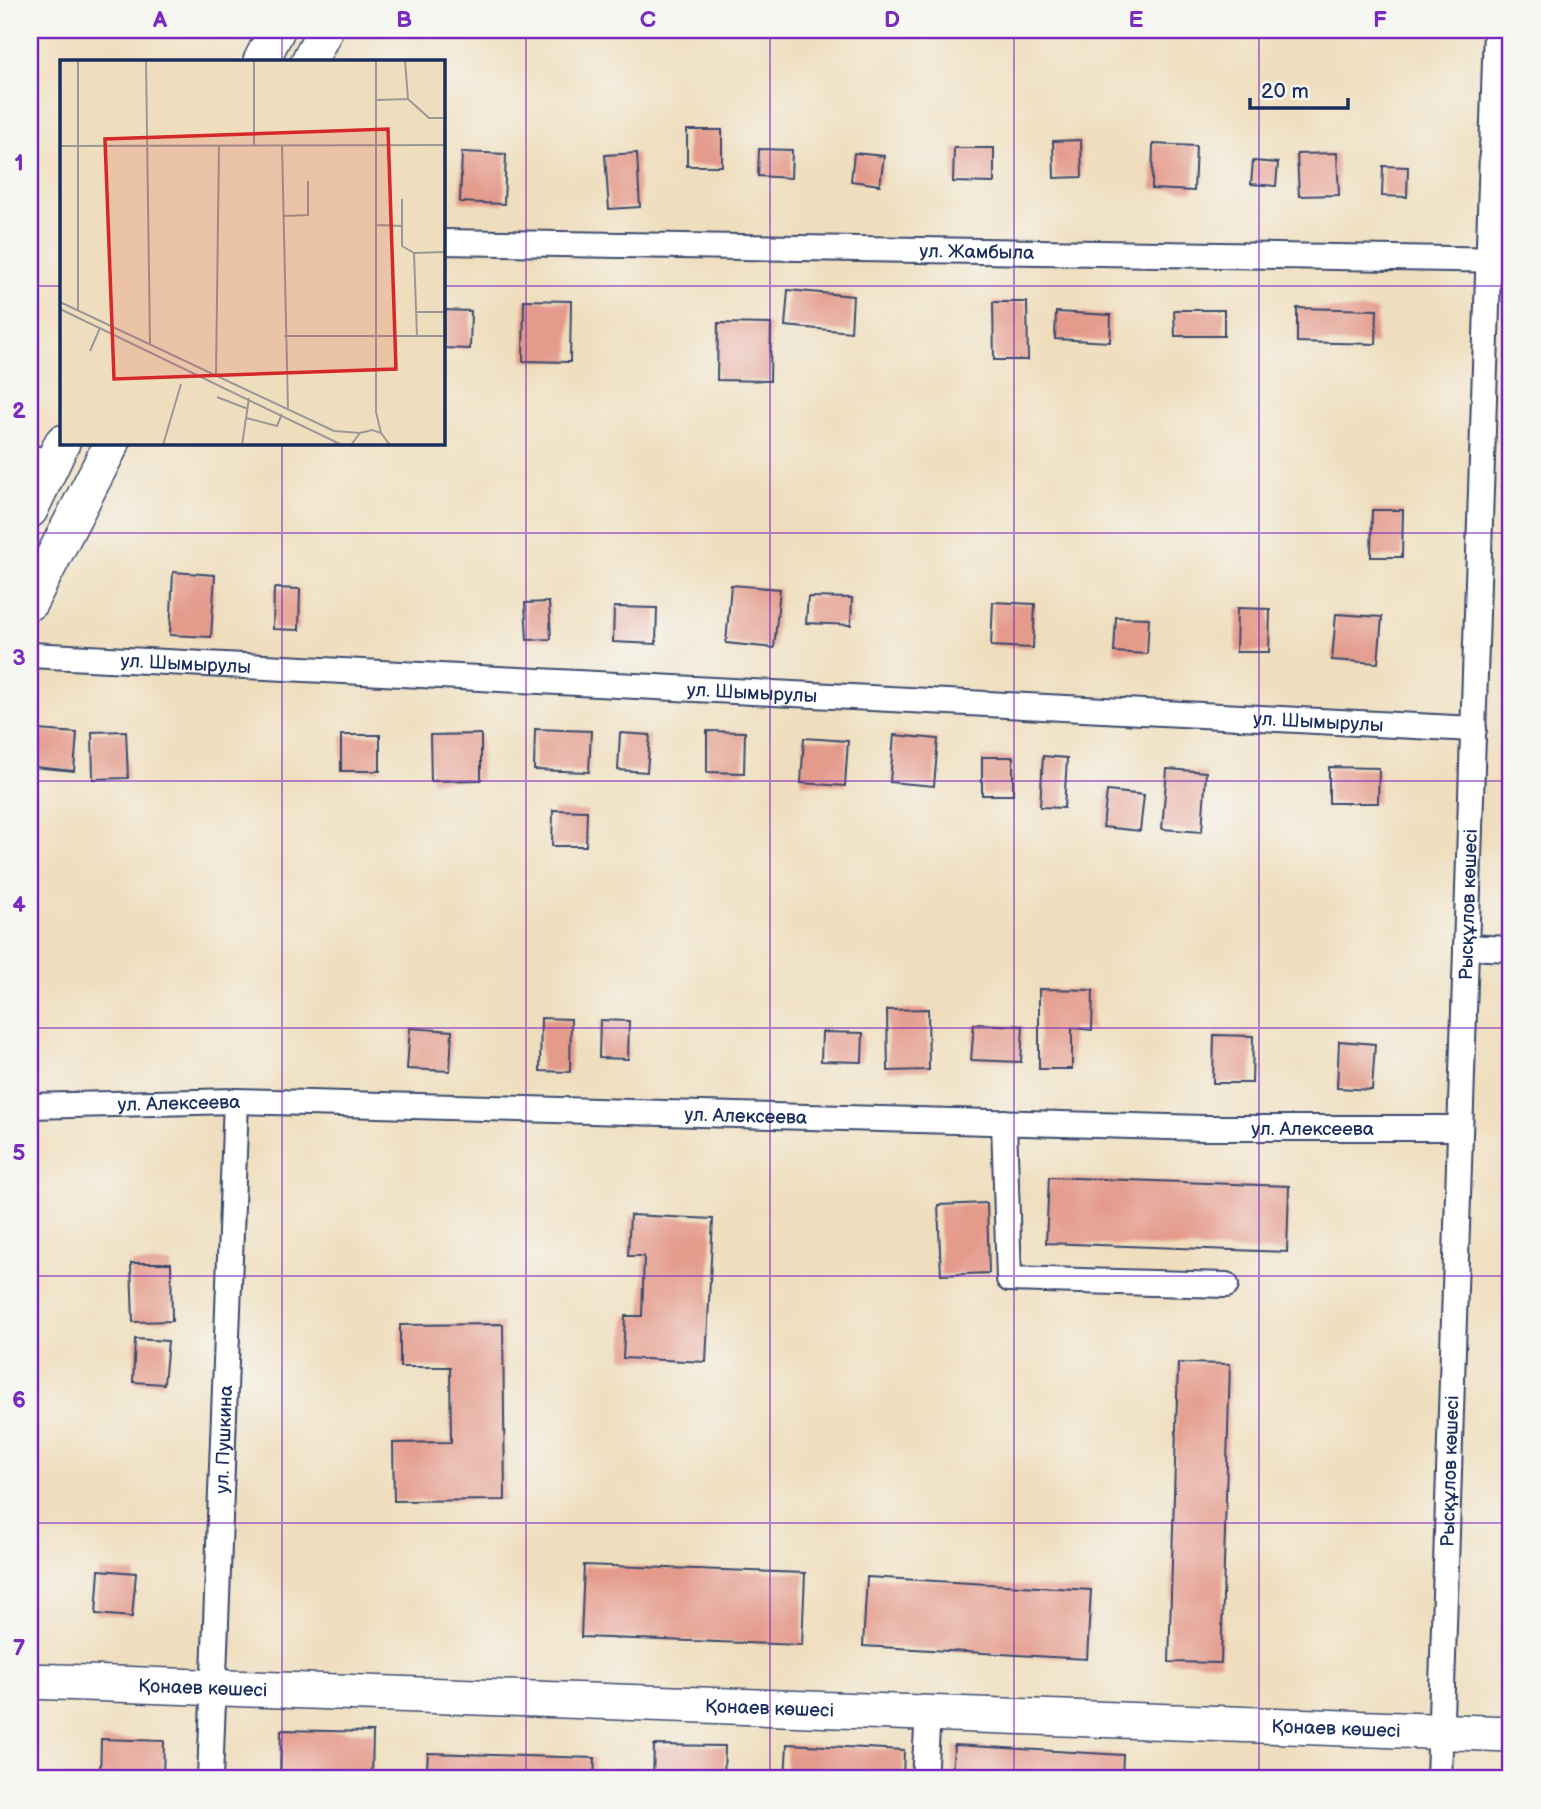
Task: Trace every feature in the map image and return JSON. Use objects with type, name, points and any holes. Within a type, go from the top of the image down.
[{"type":"street","points":[[262,60],[277,30]]},
{"type":"street","points":[[310,60],[325,30]]},
{"type":"street","name":"Рысқұлов көшесі","points":[[1439,1779],[1474,729],[1500,260],[1496,30]]},
{"type":"street","name":"ул. Жамбыла","points":[[444,242],[1500,260]]},
{"type":"street","points":[[30,602],[111,444]]},
{"type":"street","points":[[30,510],[49,450]]},
{"type":"street","name":"ул. Шымырулы","points":[[30,655],[1474,729]]},
{"type":"street","points":[[1466,947],[1511,949]]},
{"type":"street","name":"ул. Алексеева","points":[[30,1106],[236,1101],[1203,1128],[1460,1128]]},
{"type":"street","name":"ул. Пушкина","points":[[210,1779],[236,1101]]},
{"type":"street","points":[[1004,1122],[1009,1279],[1226,1285]]},
{"type":"street","name":"Қонаев көшесі","points":[[30,1681],[1511,1734]]},
{"type":"street","points":[[924,1779],[928,1713]]},
{"type":"building","points":[[687,130],[722,130],[722,166],[687,166]]},
{"type":"building","points":[[1081,140],[1082,177],[1054,178],[1053,141]]},
{"type":"building","points":[[1153,144],[1196,146],[1194,191],[1152,189]]},
{"type":"building","points":[[954,148],[994,148],[994,183],[953,182]]},
{"type":"building","points":[[759,149],[792,150],[791,178],[758,176]]},
{"type":"building","points":[[462,152],[506,154],[504,204],[460,202]]},
{"type":"building","points":[[637,153],[640,207],[609,209],[605,155]]},
{"type":"building","points":[[854,153],[884,156],[880,185],[851,181]]},
{"type":"building","points":[[1337,153],[1339,195],[1299,196],[1297,154]]},
{"type":"building","points":[[1253,161],[1278,163],[1276,186],[1251,184]]},
{"type":"building","points":[[1383,166],[1408,167],[1407,197],[1382,196]]},
{"type":"building","points":[[788,290],[853,296],[851,332],[785,326]]},
{"type":"building","points":[[524,300],[571,301],[570,362],[523,361]]},
{"type":"building","points":[[993,302],[1027,302],[1028,360],[994,360]]},
{"type":"building","points":[[1297,308],[1377,310],[1376,344],[1297,342]]},
{"type":"building","points":[[444,310],[471,311],[470,349],[444,348]]},
{"type":"building","points":[[1174,310],[1224,310],[1224,336],[1175,336]]},
{"type":"building","points":[[1056,312],[1111,315],[1110,342],[1055,339]]},
{"type":"building","points":[[718,323],[771,324],[770,381],[717,380]]},
{"type":"building","points":[[1372,510],[1403,510],[1402,557],[1371,557]]},
{"type":"building","points":[[173,572],[215,575],[211,637],[170,635]]},
{"type":"building","points":[[731,585],[780,589],[774,648],[726,643]]},
{"type":"building","points":[[274,588],[300,589],[299,630],[273,629]]},
{"type":"building","points":[[808,597],[852,598],[851,625],[806,623]]},
{"type":"building","points":[[549,602],[551,639],[527,640],[525,603]]},
{"type":"building","points":[[993,602],[1035,604],[1033,648],[991,646]]},
{"type":"building","points":[[614,607],[657,608],[656,644],[613,642]]},
{"type":"building","points":[[1237,608],[1270,609],[1269,652],[1236,652]]},
{"type":"building","points":[[1336,614],[1382,617],[1378,663],[1332,660]]},
{"type":"building","points":[[1116,617],[1149,618],[1147,654],[1114,652]]},
{"type":"building","points":[[535,729],[591,731],[589,772],[534,770]]},
{"type":"building","points":[[38,730],[77,733],[74,771],[34,767]]},
{"type":"building","points":[[126,731],[128,778],[93,779],[92,732]]},
{"type":"building","points":[[707,731],[745,732],[744,773],[707,772]]},
{"type":"building","points":[[620,733],[650,735],[647,772],[618,770]]},
{"type":"building","points":[[481,734],[481,780],[431,781],[430,735]]},
{"type":"building","points":[[341,735],[380,735],[380,771],[341,771]]},
{"type":"building","points":[[894,735],[938,739],[934,786],[890,782]]},
{"type":"building","points":[[804,738],[848,741],[845,786],[801,783]]},
{"type":"building","points":[[1043,756],[1067,758],[1064,808],[1040,807]]},
{"type":"building","points":[[982,757],[1013,757],[1013,795],[982,795]]},
{"type":"building","points":[[1329,767],[1379,768],[1378,803],[1329,803]]},
{"type":"building","points":[[1167,769],[1206,772],[1202,832],[1162,829]]},
{"type":"building","points":[[1107,791],[1144,795],[1140,831],[1103,827]]},
{"type":"building","points":[[553,810],[587,811],[586,846],[552,846]]},
{"type":"building","points":[[1039,989],[1093,990],[1092,1030],[1072,1028],[1072,1069],[1039,1069]]},
{"type":"building","points":[[928,1009],[929,1070],[888,1071],[887,1010]]},
{"type":"building","points":[[541,1018],[571,1019],[570,1072],[540,1071]]},
{"type":"building","points":[[600,1020],[629,1021],[628,1059],[599,1058]]},
{"type":"building","points":[[974,1024],[1023,1026],[1021,1062],[971,1060]]},
{"type":"building","points":[[410,1028],[452,1031],[450,1071],[407,1069]]},
{"type":"building","points":[[822,1032],[863,1033],[862,1062],[821,1061]]},
{"type":"building","points":[[1214,1035],[1253,1036],[1252,1083],[1213,1083]]},
{"type":"building","points":[[1339,1041],[1375,1044],[1372,1090],[1337,1088]]},
{"type":"building","points":[[1049,1177],[1289,1186],[1287,1252],[1046,1243]]},
{"type":"building","points":[[987,1203],[989,1273],[941,1275],[938,1205]]},
{"type":"building","points":[[630,1215],[713,1219],[706,1362],[623,1358],[625,1316],[642,1316],[644,1256],[628,1256]]},
{"type":"building","points":[[131,1263],[171,1263],[172,1321],[133,1322]]},
{"type":"building","points":[[503,1324],[505,1500],[394,1501],[393,1443],[451,1442],[450,1367],[400,1367],[400,1325]]},
{"type":"building","points":[[135,1339],[168,1341],[164,1384],[133,1382]]},
{"type":"building","points":[[1178,1363],[1230,1364],[1221,1663],[1169,1662]]},
{"type":"building","points":[[584,1565],[805,1573],[802,1645],[581,1637]]},
{"type":"building","points":[[99,1570],[136,1573],[132,1617],[96,1614]]},
{"type":"building","points":[[867,1577],[1091,1590],[1087,1659],[863,1646]]},
{"type":"building","points":[[281,1730],[373,1732],[372,1779],[280,1779]]},
{"type":"building","points":[[101,1739],[164,1741],[163,1779],[100,1779]]},
{"type":"building","points":[[787,1744],[904,1750],[903,1779],[785,1779]]},
{"type":"building","points":[[654,1745],[725,1746],[724,1779],[653,1779]]},
{"type":"building","points":[[954,1745],[1123,1755],[1122,1779],[952,1779]]},
{"type":"building","points":[[428,1753],[595,1758],[594,1779],[426,1779]]}]
